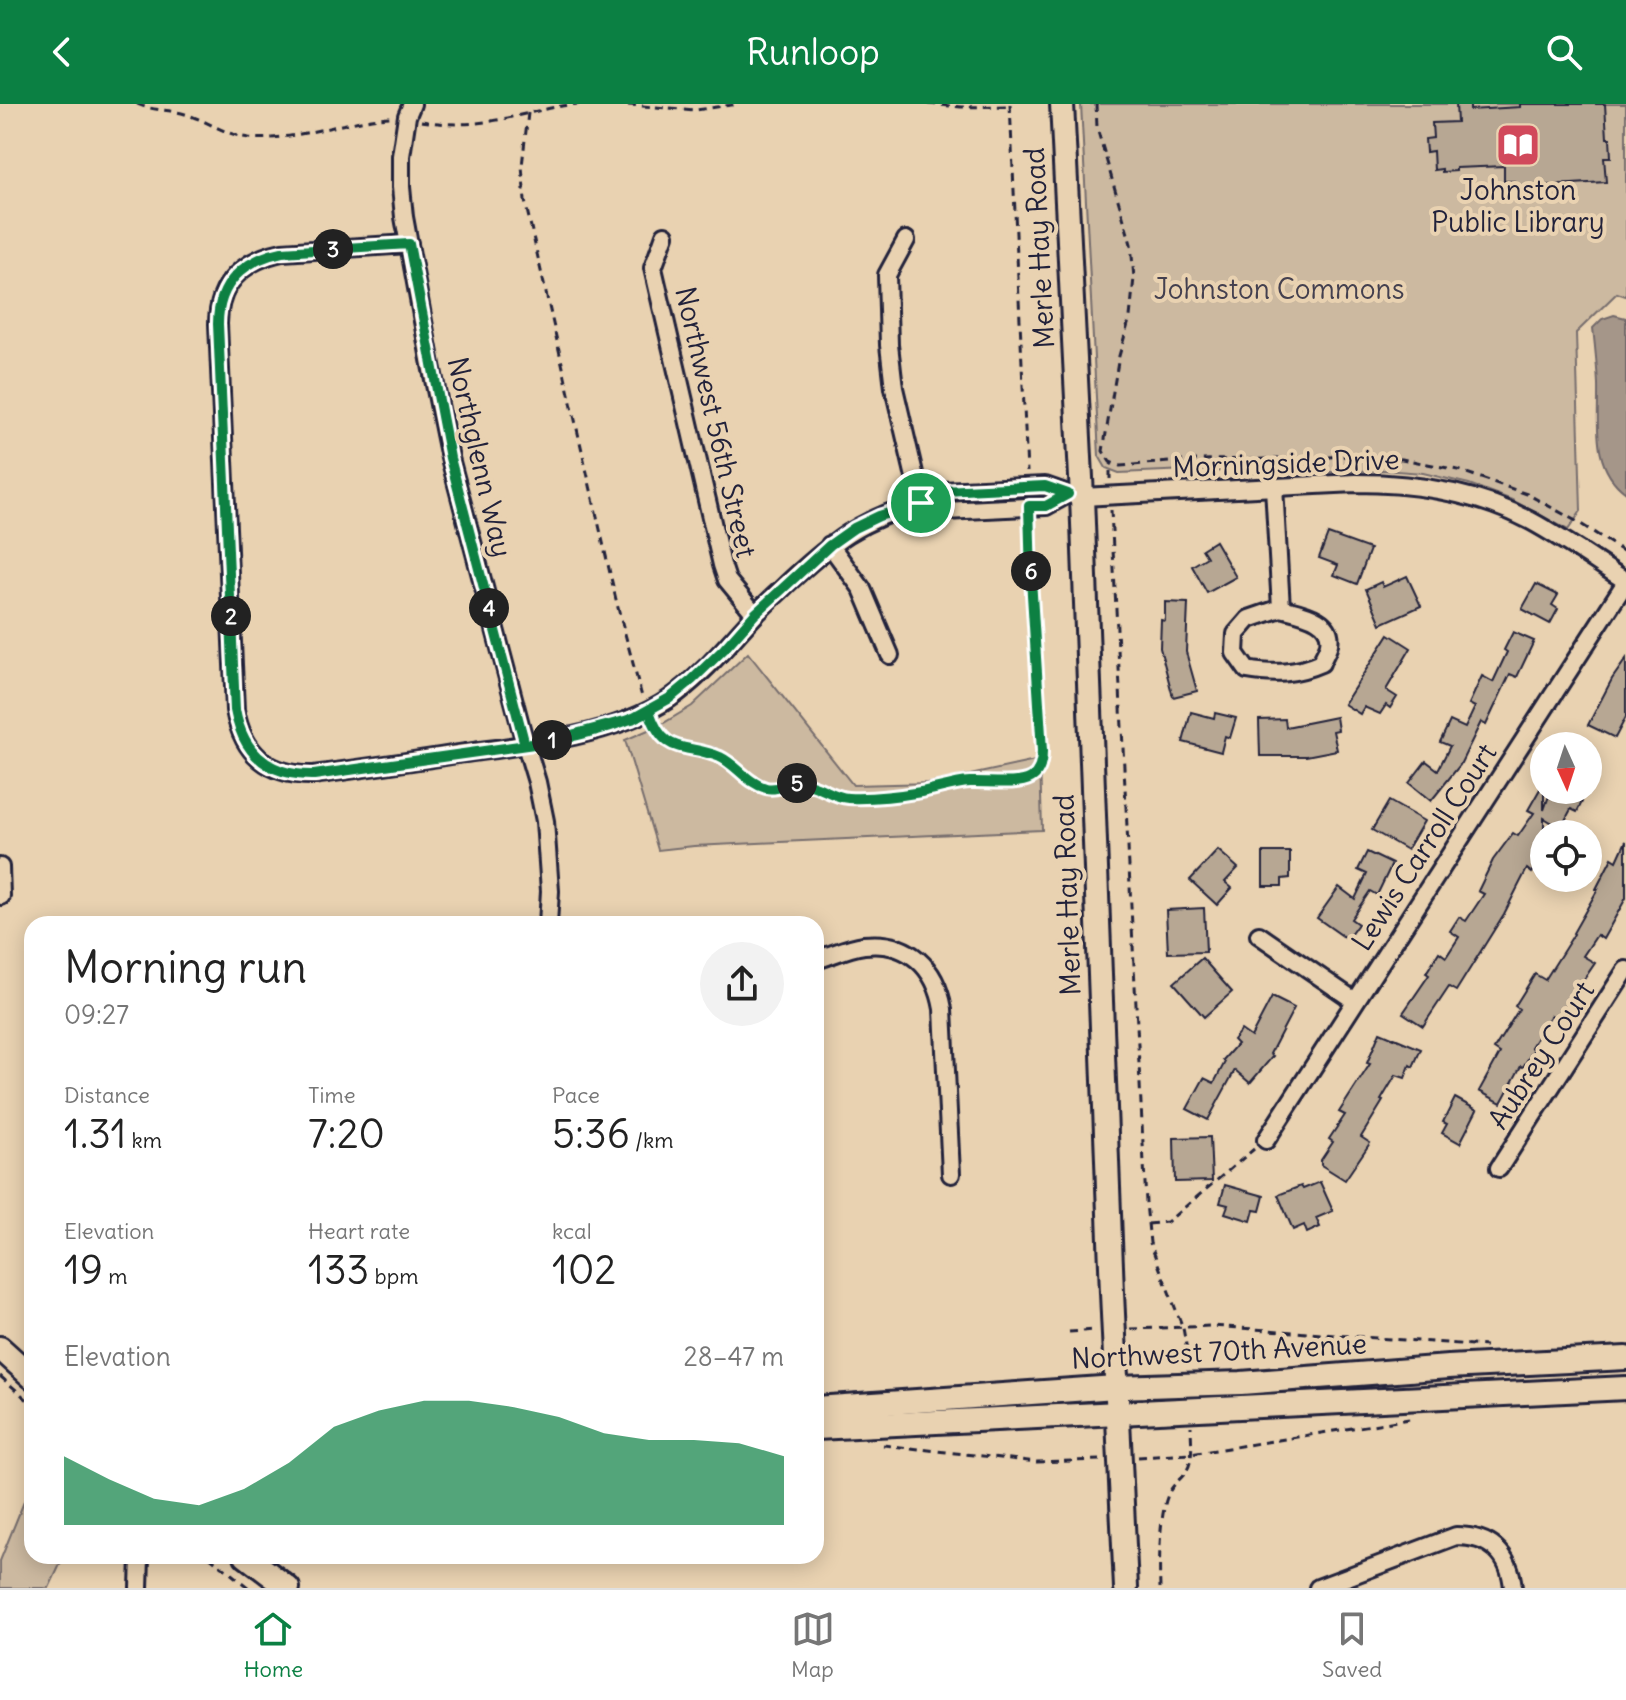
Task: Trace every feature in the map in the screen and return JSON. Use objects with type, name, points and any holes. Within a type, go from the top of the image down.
[{"type":"main road","name":"Merle Hay Road","points":[[1062,104],[1075,496],[1126,1588]]},
{"type":"main road","points":[[0,1348],[24,1370]]},
{"type":"main road","name":"Northwest 70th Avenue","points":[[824,1407],[1116,1387],[1241,1383],[1626,1358]]},
{"type":"main road","name":"Northwest 70th Avenue","points":[[824,1428],[1626,1388]]},
{"type":"main road","points":[[256,1564],[288,1588]]},
{"type":"street","name":"Northglenn Way","points":[[410,110],[402,140],[401,187],[409,244],[450,458],[537,782],[545,821],[550,891],[548,916]]},
{"type":"street","name":"Northwest 56th Street","points":[[665,235],[653,268],[722,565],[727,580],[755,614]]},
{"type":"street","points":[[906,240],[887,275],[889,345],[893,379],[921,503]]},
{"type":"street","name":"Morningside Drive","points":[[409,244],[282,252],[266,256],[250,263],[237,274],[227,286],[221,302],[218,318],[238,727],[250,749],[267,765],[281,772],[314,775],[525,745],[632,719],[670,698],[692,680],[755,614],[830,545],[854,528],[879,516],[921,503],[943,491],[1045,486],[1075,496]]},
{"type":"street","name":"Morningside Drive","points":[[921,503],[945,511],[1046,506],[1075,496],[1388,483],[1425,487],[1497,506],[1529,521],[1626,582]]},
{"type":"street","points":[[1274,487],[1281,608]]},
{"type":"street","points":[[830,545],[862,589],[890,655]]},
{"type":"street","name":"Lewis Carroll Court","points":[[1266,1140],[1626,582]]},
{"type":"street","points":[[1281,608],[1315,617],[1325,627],[1330,643],[1321,663],[1303,670],[1271,674],[1247,670],[1235,653],[1236,634],[1249,619],[1281,608]]},
{"type":"street","points":[[0,867],[1,896]]},
{"type":"street","points":[[1259,935],[1355,1001]]},
{"type":"street","points":[[824,957],[862,945],[880,944],[909,953],[933,977],[943,1009],[951,1174]]},
{"type":"street","name":"Aubrey Court","points":[[1499,1168],[1626,970]]},
{"type":"street","points":[[1318,1588],[1456,1536],[1470,1536],[1496,1548],[1510,1570],[1513,1588]]},
{"type":"street","points":[[139,1588],[140,1564]]},
{"type":"path","points":[[137,104],[190,115],[229,134],[249,138],[273,138],[410,110],[424,122],[468,124],[579,104]]},
{"type":"path","points":[[614,104],[696,110],[738,104]]},
{"type":"path","points":[[928,104],[961,107],[1009,105],[1028,487]]},
{"type":"path","points":[[1096,104],[1097,128],[1131,244],[1134,278],[1130,317],[1119,356],[1103,451],[1112,463],[1111,495],[1148,1224],[1153,1254],[1183,1328],[1212,1326],[1487,1346]]},
{"type":"path","points":[[528,113],[522,166],[530,226],[639,690],[658,734],[668,742],[730,763],[746,778],[770,789],[807,783],[845,798],[919,792],[967,782],[1021,781],[1030,778],[1042,761],[1042,751],[1029,506]]},
{"type":"path","points":[[712,755],[714,746]]},
{"type":"path","points":[[1148,1224],[1167,1222],[1266,1140]]},
{"type":"path","points":[[0,1376],[24,1397]]},
{"type":"path","points":[[876,1445],[1037,1462],[1119,1459],[1191,1454],[1417,1418]]},
{"type":"path","points":[[1160,1588],[1160,1552],[1167,1496],[1186,1471],[1191,1454]]},
{"type":"path","points":[[219,1564],[249,1588]]},
{"type":"green space","name":"Johnston Commons","points":[[1081,104],[1626,104],[1626,296],[1617,293],[1576,333],[1581,511],[1568,530],[1512,500],[1469,484],[1423,473],[1382,470],[1282,474],[1188,470],[1119,473],[1106,468],[1099,456]]},
{"type":"green space","points":[[748,653],[853,785],[933,783],[1040,760],[1042,830],[658,850],[625,740],[662,724],[692,706]]},
{"type":"green space","points":[[24,1502],[24,1564],[60,1564],[49,1588],[0,1588],[0,1561]]},
{"type":"shaded area","points":[[1614,315],[1626,318],[1626,493],[1607,470],[1599,443],[1593,328],[1602,319]]},
{"type":"building","name":"Johnston Public Library","points":[[1456,104],[1470,104],[1470,110],[1520,107],[1520,104],[1605,104],[1611,157],[1604,157],[1606,182],[1538,186],[1538,196],[1516,197],[1515,181],[1504,181],[1504,166],[1456,168],[1456,171],[1442,172],[1442,169],[1434,170],[1433,151],[1426,152],[1425,139],[1433,138],[1432,123],[1457,122]]},
{"type":"building","points":[[1328,534],[1370,549],[1357,584],[1334,575],[1338,565],[1319,558]]},
{"type":"building","points":[[1215,541],[1236,577],[1207,593],[1192,566],[1207,557],[1202,549]]},
{"type":"building","points":[[1407,576],[1421,606],[1381,624],[1366,589],[1381,582],[1383,587]]},
{"type":"building","points":[[1536,584],[1558,595],[1552,605],[1558,609],[1550,624],[1522,609]]},
{"type":"building","points":[[1165,602],[1188,603],[1186,652],[1197,691],[1173,697],[1160,648]]},
{"type":"building","points":[[1513,632],[1534,641],[1517,677],[1510,674],[1486,725],[1481,722],[1460,765],[1431,801],[1409,783],[1426,761],[1438,770],[1450,746],[1440,742],[1450,721],[1465,728],[1475,707],[1469,704],[1482,676],[1493,682]]},
{"type":"building","points":[[1389,634],[1411,648],[1386,690],[1397,697],[1390,708],[1386,705],[1380,714],[1364,707],[1360,714],[1344,704]]},
{"type":"building","points":[[1626,659],[1626,717],[1615,738],[1588,725]]},
{"type":"building","points":[[1191,712],[1214,718],[1215,713],[1236,718],[1230,738],[1225,736],[1221,752],[1183,742]]},
{"type":"building","points":[[1336,717],[1338,730],[1333,731],[1337,750],[1306,756],[1260,756],[1259,720],[1285,719],[1286,727]]},
{"type":"building","points":[[1389,801],[1424,821],[1407,850],[1372,830]]},
{"type":"building","points":[[1531,804],[1544,804],[1544,810],[1546,804],[1581,804],[1577,812],[1571,809],[1565,820],[1530,820],[1530,871],[1527,869],[1504,914],[1456,991],[1449,987],[1423,1026],[1403,1013],[1429,975],[1426,973],[1439,952],[1446,957],[1459,937],[1450,931],[1459,917],[1466,921],[1484,894],[1478,891],[1493,860],[1513,833],[1518,836],[1534,813],[1528,810]]},
{"type":"building","points":[[1626,841],[1626,898],[1603,939],[1597,935],[1583,956],[1595,963],[1557,1019],[1551,1015],[1501,1103],[1479,1091],[1500,1053],[1494,1049],[1519,1009],[1515,1006],[1535,974],[1545,980],[1596,892],[1602,892],[1602,877],[1612,858],[1617,861]]},
{"type":"building","points":[[1218,850],[1238,868],[1225,882],[1232,888],[1217,905],[1190,880]]},
{"type":"building","points":[[1263,852],[1290,852],[1290,878],[1282,879],[1282,886],[1263,886]]},
{"type":"building","points":[[1367,852],[1392,864],[1377,895],[1370,891],[1351,919],[1358,924],[1347,939],[1317,918],[1339,887],[1355,899],[1367,874],[1358,870]]},
{"type":"building","points":[[1204,908],[1206,952],[1168,953],[1166,910]]},
{"type":"building","points":[[1202,958],[1232,992],[1204,1017],[1174,983]]},
{"type":"building","points":[[1272,997],[1294,1008],[1270,1054],[1273,1056],[1250,1083],[1235,1070],[1208,1120],[1187,1109],[1204,1078],[1214,1083],[1225,1062],[1223,1060],[1237,1044],[1233,1040],[1241,1030],[1251,1037]]},
{"type":"building","points":[[1380,1032],[1421,1049],[1405,1078],[1396,1075],[1381,1100],[1361,1137],[1370,1143],[1345,1180],[1321,1165],[1321,1160],[1333,1142],[1329,1139],[1345,1115],[1339,1112],[1370,1064],[1367,1063]]},
{"type":"building","points":[[1455,1098],[1477,1110],[1460,1143],[1442,1133],[1447,1124],[1443,1122]]},
{"type":"building","points":[[1210,1137],[1212,1181],[1175,1182],[1174,1138]]},
{"type":"building","points":[[1320,1182],[1333,1211],[1316,1218],[1320,1227],[1307,1233],[1304,1225],[1293,1230],[1278,1195]]},
{"type":"building","points":[[1225,1185],[1264,1196],[1260,1211],[1254,1210],[1251,1221],[1225,1213],[1228,1205],[1220,1203]]},
{"type":"place","name":"Johnston Public Library","points":[[1518,145]]},
{"type":"route","points":[[921,503],[879,516],[854,528],[830,545],[755,614],[692,680],[670,698],[632,719],[541,743],[314,775],[281,772],[267,765],[245,742],[235,710],[218,324],[221,302],[227,286],[237,274],[250,263],[266,256],[282,252],[409,244],[450,458],[525,745],[541,743],[600,728],[632,719],[649,711],[658,734],[668,742],[721,758],[746,778],[770,789],[807,783],[845,798],[919,792],[967,782],[1021,781],[1030,778],[1042,761],[1042,751],[1029,506],[1046,506],[1068,494],[1045,486],[943,491],[921,503]]}]
